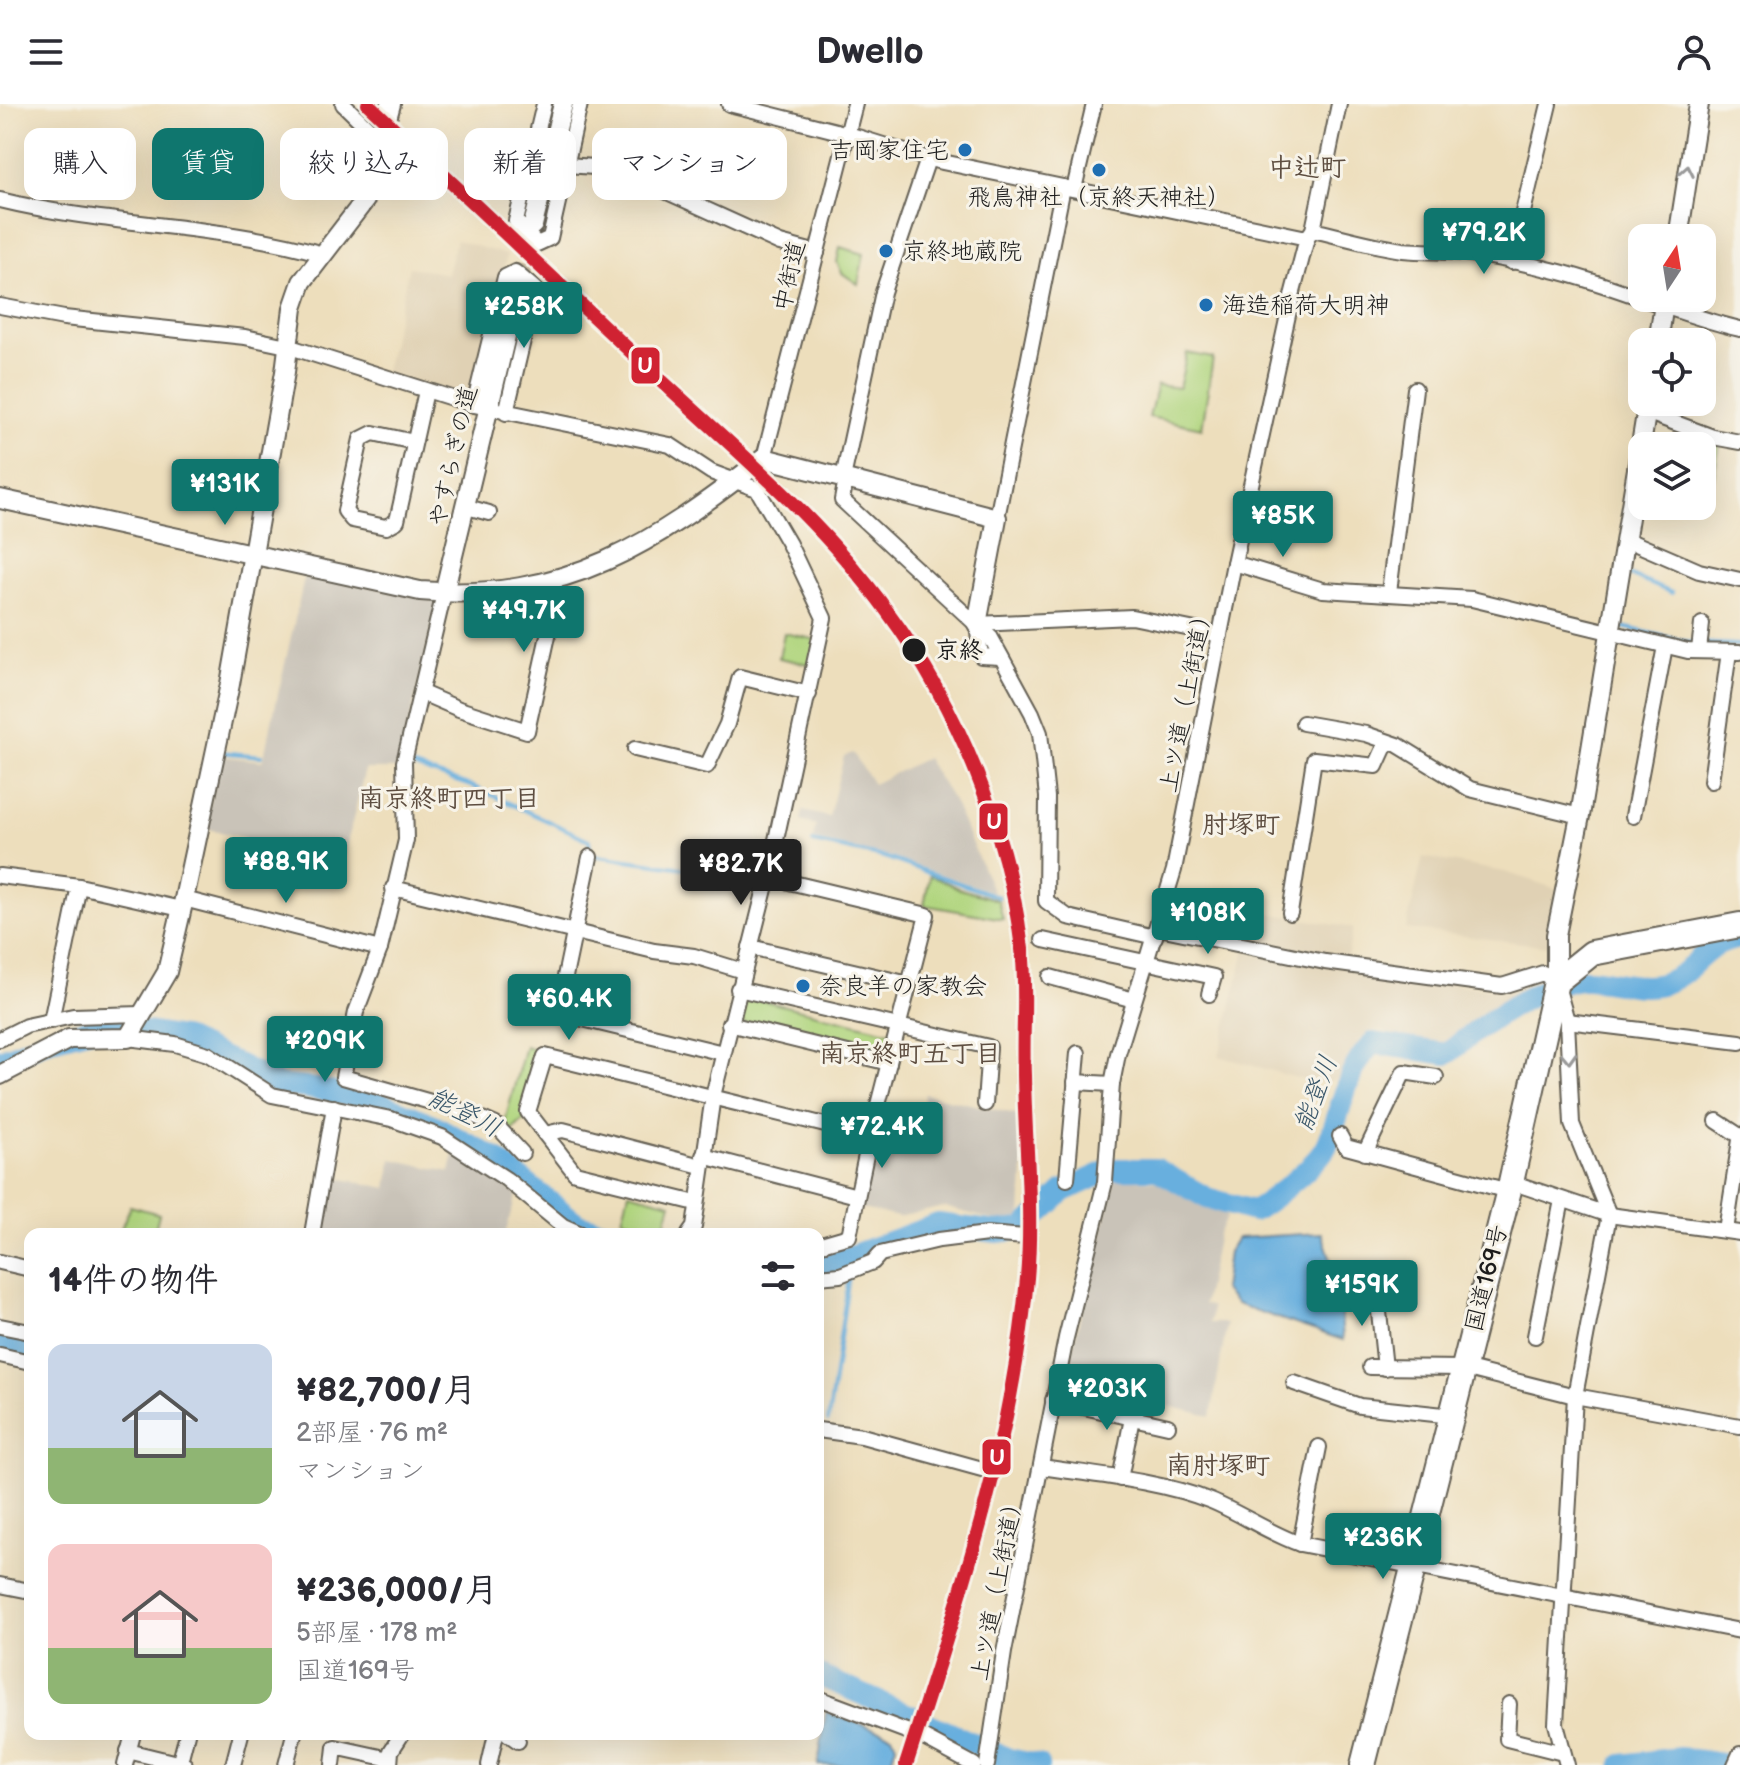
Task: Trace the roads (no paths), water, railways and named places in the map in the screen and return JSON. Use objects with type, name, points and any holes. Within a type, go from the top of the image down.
[{"type":"highway","points":[[1556,982],[1592,953],[1740,925]]},
{"type":"highway","name":"国道169号","points":[[1363,1765],[1509,1187],[1558,1015],[1556,982]]},
{"type":"street","points":[[343,104],[368,128]]},
{"type":"street","points":[[385,128],[391,104]]},
{"type":"street","points":[[538,128],[544,104]]},
{"type":"street","points":[[533,225],[563,104]]},
{"type":"street","points":[[575,128],[580,104]]},
{"type":"street","points":[[729,104],[848,134],[928,159],[1310,234],[1403,250],[1464,253],[1560,272],[1628,292]]},
{"type":"street","name":"中街道","points":[[764,458],[855,104]]},
{"type":"street","points":[[977,624],[1068,188],[1094,104]]},
{"type":"street","name":"上ツ道（上街道）","points":[[987,1765],[1004,1652],[1053,1400],[1106,1171],[1112,1084],[1134,1000],[1157,932],[1234,563],[1339,104]]},
{"type":"street","points":[[1511,262],[1549,104]]},
{"type":"street","points":[[1680,224],[1699,104]]},
{"type":"street","points":[[928,159],[883,292],[842,500],[977,624],[1001,657],[1040,733],[1047,797],[1046,901],[1068,917],[1325,962],[1502,986],[1543,973],[1556,982]]},
{"type":"street","points":[[576,166],[608,168],[632,176],[780,243],[817,253]]},
{"type":"street","points":[[0,200],[143,225],[281,242],[323,254]]},
{"type":"street","points":[[0,1075],[69,1039],[134,1027],[167,972],[230,684],[293,308],[302,282],[365,200]]},
{"type":"street","points":[[521,200],[516,221],[537,244],[550,238],[559,200]]},
{"type":"street","points":[[515,272],[535,289],[490,409],[505,277],[515,272]]},
{"type":"street","name":"やすらぎの道","points":[[444,593],[519,282]]},
{"type":"street","points":[[0,306],[64,318],[245,337],[287,346],[490,409],[670,445],[711,472],[757,489],[789,544],[824,618],[768,877],[713,1096],[696,1203],[697,1228]]},
{"type":"street","points":[[1690,312],[1740,329]]},
{"type":"street","points":[[1389,592],[1415,389]]},
{"type":"street","points":[[414,442],[373,433],[361,439],[345,511],[352,520],[386,527],[397,521],[426,391]]},
{"type":"street","points":[[1556,982],[1556,935],[1580,816],[1646,416]]},
{"type":"street","points":[[1667,416],[1713,437],[1740,442]]},
{"type":"street","points":[[0,499],[251,555],[444,593],[472,595],[551,582],[594,567],[659,533],[736,481],[764,458],[997,518]]},
{"type":"street","points":[[467,507],[489,513]]},
{"type":"street","points":[[1625,539],[1699,571],[1740,580]]},
{"type":"street","points":[[1234,563],[1323,590],[1472,599],[1665,646],[1734,652],[1711,781]]},
{"type":"street","points":[[422,693],[459,709],[527,731],[551,622],[551,582]]},
{"type":"street","points":[[444,593],[404,762],[406,840],[380,949],[356,1012],[343,1077],[409,1093],[476,1116],[496,1125],[522,1153]]},
{"type":"street","points":[[977,624],[1132,617],[1220,635]]},
{"type":"street","points":[[1699,650],[1702,624]]},
{"type":"street","points":[[1633,816],[1665,646]]},
{"type":"street","points":[[635,749],[707,766],[727,724],[740,677],[809,694]]},
{"type":"street","points":[[1303,723],[1363,733],[1387,742],[1470,789],[1580,816]]},
{"type":"street","points":[[1290,913],[1309,757],[1376,766],[1387,742]]},
{"type":"street","points":[[590,857],[572,930],[558,1010],[570,1016],[723,1053]]},
{"type":"street","points":[[0,876],[182,904],[380,949]]},
{"type":"street","points":[[768,877],[927,915],[870,1136],[849,1236],[824,1243]]},
{"type":"street","points":[[51,1021],[79,886]]},
{"type":"street","points":[[393,888],[654,951],[694,956],[743,971]]},
{"type":"street","points":[[1043,940],[1214,977],[1209,994]]},
{"type":"street","points":[[750,947],[909,984]]},
{"type":"street","points":[[1050,977],[1134,1000]]},
{"type":"street","points":[[738,989],[989,1047],[985,1104]]},
{"type":"street","points":[[1565,1759],[1556,1724],[1566,1597],[1575,1396],[1609,1215],[1572,1124],[1558,1015],[1740,1042]]},
{"type":"street","points":[[0,1039],[26,1026],[73,1016],[134,1027],[194,1048],[223,1062],[272,1095],[391,1119],[442,1137],[506,1179],[568,1228]]},
{"type":"street","points":[[729,1024],[889,1063]]},
{"type":"street","points":[[1067,1179],[1078,1053]]},
{"type":"street","points":[[696,1203],[575,1173],[528,1112],[545,1056],[870,1136]]},
{"type":"street","points":[[1365,1153],[1404,1072],[1436,1077]]},
{"type":"street","points":[[1075,1082],[1112,1084]]},
{"type":"street","points":[[313,1228],[334,1107]]},
{"type":"street","points":[[1340,1136],[1346,1147],[1365,1153],[1562,1200],[1609,1215],[1733,1231],[1740,1138],[1717,1121]]},
{"type":"street","points":[[545,1134],[563,1130],[857,1196]]},
{"type":"street","points":[[1535,1336],[1562,1200]]},
{"type":"street","points":[[824,1276],[840,1275],[873,1262],[880,1254],[939,1240],[987,1234],[1025,1237]]},
{"type":"street","points":[[0,1262],[24,1268]]},
{"type":"street","points":[[1376,1284],[1385,1368]]},
{"type":"street","points":[[0,1326],[24,1331]]},
{"type":"street","points":[[0,1355],[24,1361]]},
{"type":"street","points":[[1370,1367],[1464,1368],[1575,1396],[1740,1426]]},
{"type":"street","points":[[1294,1383],[1360,1406],[1453,1416]]},
{"type":"street","points":[[1053,1400],[1168,1426]]},
{"type":"street","points":[[1120,1479],[1132,1418]]},
{"type":"street","points":[[824,1431],[862,1436],[982,1469]]},
{"type":"street","points":[[1300,1544],[1319,1447]]},
{"type":"street","points":[[1041,1467],[1120,1479],[1210,1501],[1300,1544],[1740,1631]]},
{"type":"street","points":[[0,1585],[24,1590]]},
{"type":"street","points":[[824,1700],[922,1737],[974,1765]]},
{"type":"street","points":[[1509,1704],[1507,1739],[1565,1759]]},
{"type":"street","points":[[126,1758],[181,1765],[186,1740]]},
{"type":"street","points":[[233,1765],[239,1740]]},
{"type":"street","points":[[286,1765],[292,1740]]},
{"type":"street","points":[[333,1765],[335,1747],[390,1762],[391,1751],[398,1740]]},
{"type":"street","points":[[489,1765],[495,1740]]},
{"type":"street","points":[[1735,1765],[1740,1754]]},
{"type":"water","points":[[1322,1233],[1339,1284],[1343,1340],[1236,1304],[1223,1290],[1228,1252],[1237,1238]]},
{"type":"water","points":[[826,1712],[892,1735],[896,1745],[890,1765],[818,1765]]},
{"type":"waterway","points":[[1627,578],[1627,574],[1672,593]]},
{"type":"waterway","points":[[1618,626],[1693,643],[1740,645]]},
{"type":"waterway","points":[[220,752],[261,756]]},
{"type":"waterway","points":[[408,765],[474,787],[589,840],[591,855],[748,877],[762,867],[767,850]]},
{"type":"waterway","points":[[813,842],[884,857],[999,897]]},
{"type":"waterway","name":"能登川","points":[[824,1266],[938,1224],[997,1232],[1023,1229],[1064,1191],[1112,1169],[1156,1169],[1207,1198],[1253,1211],[1294,1181],[1322,1153],[1356,1066],[1373,1043],[1447,1054],[1513,1006],[1552,986],[1587,979],[1638,986],[1658,985],[1677,977],[1715,947],[1740,938]]},
{"type":"waterway","name":"能登川","points":[[0,1060],[55,1038],[106,1025],[182,1038],[280,1085],[317,1089],[383,1104],[435,1126],[496,1159],[578,1224],[593,1228]]},
{"type":"waterway","points":[[828,1421],[849,1275]]},
{"type":"waterway","points":[[0,1343],[24,1349]]},
{"type":"waterway","points":[[824,1678],[1009,1759],[1038,1765]]},
{"type":"waterway","points":[[1622,1765],[1679,1758],[1728,1765]]},
{"type":"tunnel","points":[[519,282],[533,225]]},
{"type":"place","name":"吉岡家住宅","points":[[965,150]]},
{"type":"place","name":"飛鳥神社（京終天神社）","points":[[1099,170]]},
{"type":"place","name":"京終地蔵院","points":[[886,251]]},
{"type":"place","name":"海造稲荷大明神","points":[[1206,305]]},
{"type":"place","name":"京終","points":[[914,650]]},
{"type":"place","name":"奈良羊の家教会","points":[[803,986]]},
{"type":"district","name":"中辻町","points":[[1307,167]]},
{"type":"district","name":"南京終町四丁目","points":[[449,798]]},
{"type":"district","name":"肘塚町","points":[[1241,824]]},
{"type":"district","name":"南京終町五丁目","points":[[910,1053]]},
{"type":"district","name":"南肘塚町","points":[[1218,1465]]}]
